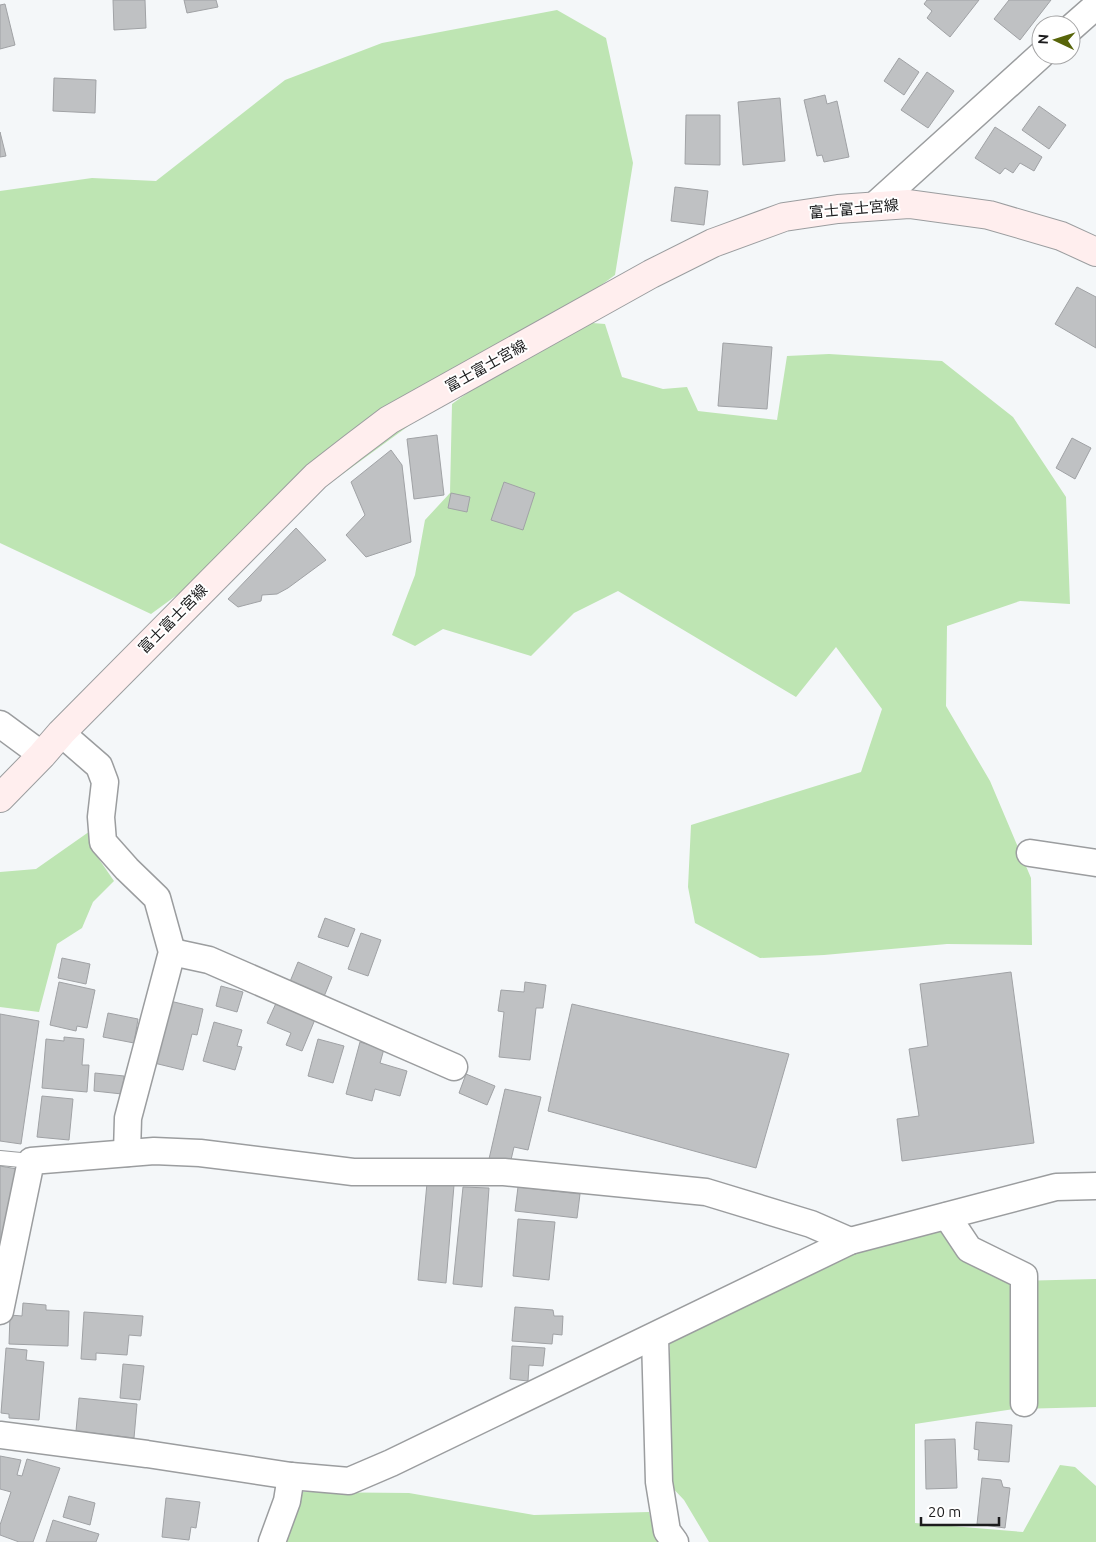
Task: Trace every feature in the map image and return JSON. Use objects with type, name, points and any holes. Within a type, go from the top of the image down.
[{"type":"main road","name":"富士富士宮線","points":[[0,798],[61,733],[316,476],[389,420],[651,274],[713,243],[784,217],[838,209],[909,204],[989,215],[1061,236],[1096,252]]},
{"type":"street","points":[[1081,19],[1096,5],[1090,0]]},
{"type":"street","points":[[874,206],[1031,64]]},
{"type":"street","points":[[0,724],[42,755]]},
{"type":"street","points":[[61,733],[99,766],[105,782],[101,817],[103,842],[157,898],[172,952],[128,1118],[127,1153]]},
{"type":"street","points":[[1030,853],[1096,863]]},
{"type":"street","points":[[172,952],[209,960],[454,1067]]},
{"type":"street","points":[[0,1311],[31,1161],[154,1150],[200,1153],[353,1172],[504,1172],[706,1192],[812,1224],[850,1241]]},
{"type":"street","points":[[0,1435],[147,1454],[291,1476],[349,1481],[391,1463],[850,1241],[1056,1187],[1096,1186]]},
{"type":"street","points":[[947,1216],[969,1249],[1024,1276],[1024,1403]]},
{"type":"street","points":[[655,1336],[658,1482],[667,1531],[675,1542]]},
{"type":"street","points":[[272,1542],[286,1501],[291,1476]]},
{"type":"lane","points":[[0,1158],[31,1161]]},
{"type":"green space","points":[[557,10],[606,38],[633,163],[615,275],[151,614],[0,543],[0,191],[92,178],[156,181],[285,80],[382,43]]},
{"type":"green space","points":[[567,321],[605,324],[622,377],[663,389],[687,387],[698,411],[777,420],[787,356],[829,354],[942,361],[1013,417],[1066,497],[1070,604],[1020,601],[947,626],[946,706],[990,781],[1031,878],[1032,945],[947,944],[824,955],[760,958],[695,923],[688,887],[691,825],[861,772],[882,709],[836,647],[796,697],[618,591],[574,613],[531,656],[443,629],[415,646],[392,635],[415,575],[425,520],[450,493],[452,404]]},
{"type":"green space","points":[[93,829],[92,849],[114,881],[93,902],[82,928],[57,944],[39,1012],[0,1007],[0,872],[36,869]]},
{"type":"green space","points":[[945,1229],[1013,1281],[1096,1279],[1096,1407],[1014,1409],[915,1424],[915,1523],[1023,1532],[1060,1465],[1075,1467],[1096,1486],[1096,1542],[709,1542],[684,1500],[667,1482],[670,1342],[856,1244]]},
{"type":"green space","points":[[303,1492],[409,1493],[534,1515],[649,1512],[654,1533],[660,1542],[286,1542]]},
{"type":"building","points":[[113,0],[145,0],[146,28],[114,30]]},
{"type":"building","points":[[184,0],[216,0],[218,7],[187,13]]},
{"type":"building","points":[[927,0],[979,0],[950,37],[927,18],[932,11],[924,4]]},
{"type":"building","points":[[1009,0],[1051,0],[1039,15],[1031,15],[1031,26],[1020,40],[994,19]]},
{"type":"building","points":[[5,4],[15,45],[0,49],[0,5]]},
{"type":"building","points":[[899,58],[919,72],[904,95],[884,81]]},
{"type":"building","points":[[927,72],[954,91],[928,128],[901,110]]},
{"type":"building","points":[[54,78],[96,80],[95,113],[53,111]]},
{"type":"building","points":[[825,95],[827,104],[837,101],[849,157],[824,162],[822,155],[817,156],[804,100]]},
{"type":"building","points":[[780,98],[785,161],[743,165],[738,102]]},
{"type":"building","points":[[1039,106],[1066,125],[1049,149],[1022,130]]},
{"type":"building","points":[[686,115],[720,115],[720,165],[685,164]]},
{"type":"building","points":[[995,127],[1042,157],[1034,171],[1020,163],[1013,173],[1005,168],[1000,174],[975,158]]},
{"type":"building","points":[[0,132],[6,156],[0,157]]},
{"type":"building","points":[[675,187],[708,191],[704,225],[671,221]]},
{"type":"building","points":[[1077,287],[1096,297],[1096,348],[1055,324]]},
{"type":"building","points":[[723,343],[772,347],[767,409],[718,406]]},
{"type":"building","points":[[437,435],[444,495],[414,499],[407,439]]},
{"type":"building","points":[[1072,438],[1091,448],[1075,479],[1056,468]]},
{"type":"building","points":[[391,450],[402,465],[411,542],[366,557],[346,535],[365,515],[351,482]]},
{"type":"building","points":[[504,482],[535,493],[523,530],[491,520]]},
{"type":"building","points":[[451,493],[470,497],[467,512],[448,508]]},
{"type":"building","points":[[296,528],[326,560],[288,588],[277,594],[262,595],[261,601],[238,607],[228,599]]},
{"type":"building","points":[[325,918],[355,929],[348,947],[318,937]]},
{"type":"building","points":[[361,933],[381,940],[368,976],[348,969]]},
{"type":"building","points":[[62,958],[90,964],[86,984],[58,978]]},
{"type":"building","points":[[298,962],[332,977],[323,999],[289,984]]},
{"type":"building","points":[[1011,972],[1034,1143],[902,1161],[897,1119],[919,1116],[909,1049],[928,1046],[920,984]]},
{"type":"building","points":[[59,982],[95,990],[87,1028],[77,1026],[76,1031],[50,1025]]},
{"type":"building","points":[[525,982],[546,985],[543,1008],[536,1008],[530,1060],[499,1057],[504,1012],[498,1011],[501,990],[524,992]]},
{"type":"building","points":[[221,986],[243,992],[237,1012],[216,1006]]},
{"type":"building","points":[[170,1001],[203,1009],[197,1035],[192,1034],[183,1070],[154,1063]]},
{"type":"building","points":[[277,1001],[316,1017],[302,1051],[286,1045],[291,1033],[267,1023]]},
{"type":"building","points":[[572,1004],[789,1054],[756,1168],[548,1111]]},
{"type":"building","points":[[108,1013],[138,1019],[134,1043],[103,1037]]},
{"type":"building","points":[[0,1014],[39,1021],[21,1144],[0,1141]]},
{"type":"building","points":[[214,1022],[242,1030],[237,1046],[242,1047],[235,1070],[203,1061]]},
{"type":"building","points":[[64,1037],[84,1039],[82,1065],[89,1065],[87,1092],[42,1088],[46,1039],[64,1041]]},
{"type":"building","points":[[318,1039],[344,1046],[333,1083],[308,1076]]},
{"type":"building","points":[[360,1042],[384,1049],[380,1063],[407,1071],[400,1096],[375,1089],[372,1101],[346,1094]]},
{"type":"building","points":[[95,1073],[124,1076],[122,1094],[94,1091]]},
{"type":"building","points":[[466,1074],[495,1086],[487,1105],[459,1093]]},
{"type":"building","points":[[505,1089],[541,1097],[528,1150],[514,1147],[510,1164],[489,1159]]},
{"type":"building","points":[[42,1096],[73,1099],[69,1140],[37,1137]]},
{"type":"building","points":[[0,1166],[17,1169],[0,1270]]},
{"type":"building","points":[[427,1183],[454,1185],[446,1283],[418,1280]]},
{"type":"building","points":[[463,1187],[489,1188],[482,1287],[453,1284]]},
{"type":"building","points":[[518,1187],[580,1194],[577,1218],[515,1211]]},
{"type":"building","points":[[518,1219],[555,1222],[549,1280],[513,1276]]},
{"type":"building","points":[[23,1303],[46,1305],[46,1310],[69,1311],[68,1346],[9,1344],[10,1315],[22,1316]]},
{"type":"building","points":[[515,1307],[553,1310],[554,1316],[563,1316],[562,1335],[553,1334],[552,1344],[512,1341]]},
{"type":"building","points":[[84,1312],[143,1316],[141,1336],[129,1335],[127,1355],[96,1353],[96,1360],[81,1359]]},
{"type":"building","points":[[512,1346],[545,1348],[543,1366],[529,1365],[528,1381],[510,1379]]},
{"type":"building","points":[[6,1348],[27,1350],[26,1360],[44,1362],[39,1420],[9,1418],[9,1414],[1,1413]]},
{"type":"building","points":[[123,1364],[144,1366],[140,1400],[120,1398]]},
{"type":"building","points":[[79,1398],[137,1404],[134,1438],[76,1431]]},
{"type":"building","points":[[976,1422],[1012,1425],[1009,1462],[978,1460],[979,1450],[974,1449]]},
{"type":"building","points":[[955,1439],[957,1488],[926,1489],[925,1440]]},
{"type":"building","points":[[0,1456],[21,1460],[17,1475],[22,1476],[27,1459],[60,1468],[33,1542],[19,1542],[0,1535],[0,1525],[11,1492],[0,1489]]},
{"type":"building","points":[[982,1478],[1001,1480],[1003,1487],[1010,1488],[1005,1528],[977,1524]]},
{"type":"building","points":[[69,1496],[95,1503],[90,1525],[63,1517]]},
{"type":"building","points":[[166,1498],[200,1502],[196,1528],[191,1527],[189,1540],[162,1537]]},
{"type":"building","points":[[53,1520],[99,1534],[96,1542],[46,1542]]}]
